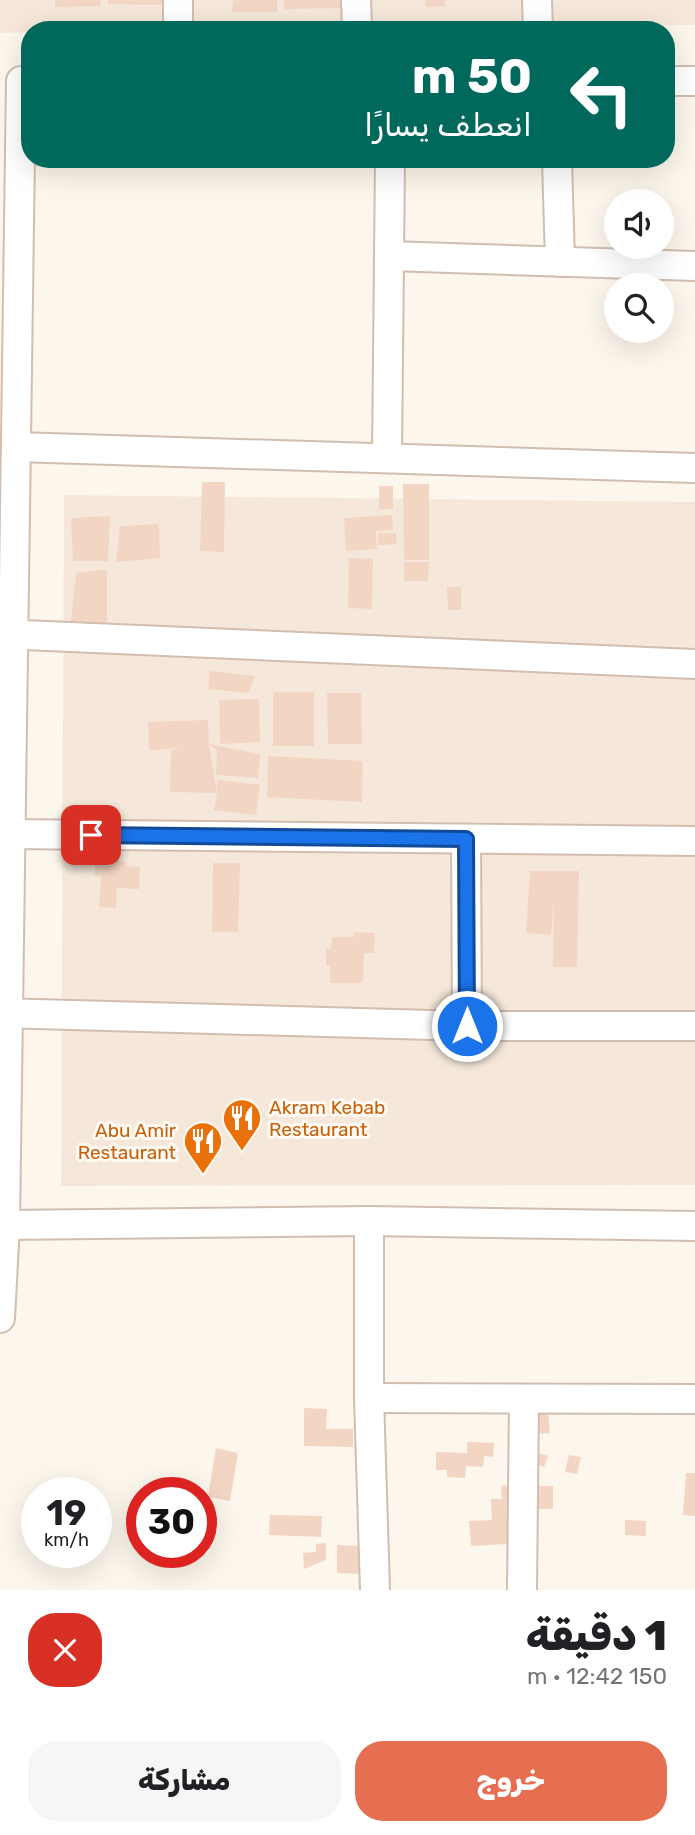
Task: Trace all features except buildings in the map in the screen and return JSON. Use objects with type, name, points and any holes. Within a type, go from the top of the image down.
[{"type":"street","points":[[178,0],[178,21]]},
{"type":"street","points":[[356,0],[357,21]]},
{"type":"street","points":[[537,0],[538,21]]},
{"type":"street","points":[[0,1318],[5,1225],[4,1013],[10,834],[7,635],[16,447],[17,81]]},
{"type":"street","points":[[675,81],[695,81]]},
{"type":"street","points":[[387,458],[390,168]]},
{"type":"street","points":[[557,168],[560,262]]},
{"type":"street","points":[[389,256],[695,266]]},
{"type":"street","points":[[16,447],[695,468]]},
{"type":"street","points":[[7,635],[695,664]]},
{"type":"street","points":[[10,834],[695,841]]},
{"type":"street","points":[[466,839],[467,1026]]},
{"type":"street","points":[[4,1013],[467,1026],[695,1026]]},
{"type":"street","points":[[5,1225],[369,1222],[695,1226]]},
{"type":"street","points":[[369,1222],[369,1398],[375,1590]]},
{"type":"street","points":[[369,1398],[695,1399]]},
{"type":"street","points":[[522,1590],[524,1398]]},
{"type":"shaded area","points":[[0,0],[695,0],[695,25],[675,25],[675,21],[21,21],[21,32],[0,33]]},
{"type":"shaded area","points":[[64,495],[695,502],[695,1185],[61,1186]]},
{"type":"place","name":"Akram Kebab Restaurant","points":[[242,1152]]},
{"type":"place","name":"Abu Amir Restaurant","points":[[203,1175]]},
{"type":"route","points":[[91,835],[466,839],[467,1026]]}]
